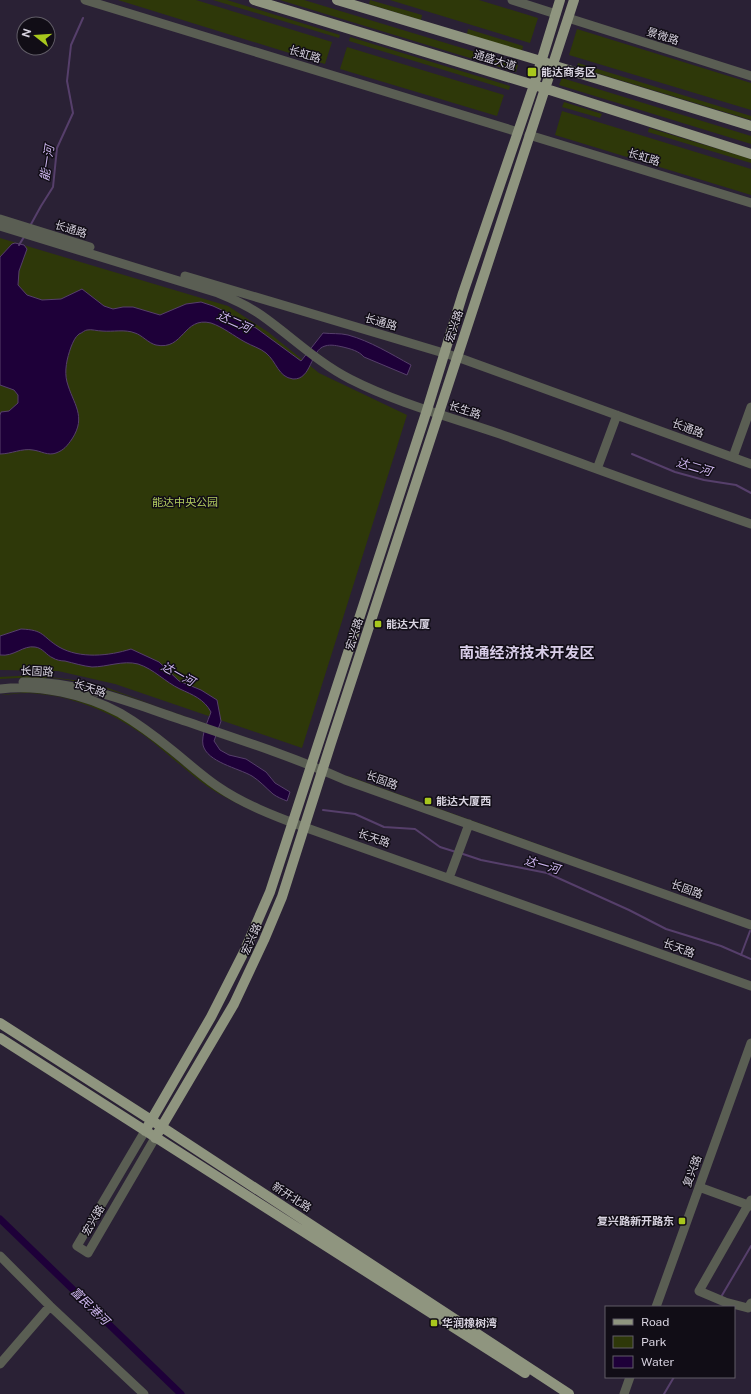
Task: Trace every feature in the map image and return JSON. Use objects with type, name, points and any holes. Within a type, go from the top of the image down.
[{"type":"main road","name":"通盛大道","points":[[254,0],[544,88],[751,154]]},
{"type":"main road","name":"通盛大道","points":[[337,0],[751,126]]},
{"type":"main road","name":"宏兴路","points":[[145,1131],[211,1017],[244,952],[270,892],[427,410],[463,293],[534,85],[560,0]]},
{"type":"main road","name":"宏兴路","points":[[155,1138],[234,1004],[282,897],[544,88],[574,0]]},
{"type":"main road","name":"新开北路","points":[[0,1023],[152,1120],[569,1394]]},
{"type":"main road","points":[[0,1038],[557,1394]]},
{"type":"street","name":"长虹路","points":[[85,0],[518,132]]},
{"type":"street","points":[[512,0],[556,14]]},
{"type":"street","name":"景微路","points":[[568,18],[751,76]]},
{"type":"street","name":"长虹路","points":[[529,135],[751,203]]},
{"type":"street","name":"长通路","points":[[0,219],[457,357],[751,464]]},
{"type":"street","name":"长通路","points":[[0,226],[190,284]]},
{"type":"street","name":"长生路","points":[[190,284],[218,293],[248,308],[260,315],[316,357],[349,378],[374,390],[751,524]]},
{"type":"street","points":[[733,457],[751,407]]},
{"type":"street","points":[[597,469],[617,415]]},
{"type":"street","name":"长固路","points":[[2,687],[43,682],[100,692],[219,732],[312,766],[345,780],[751,924]]},
{"type":"street","name":"长天路","points":[[2,687],[31,688],[68,693],[99,703],[121,714],[144,729],[216,786],[251,806],[304,827],[751,986]]},
{"type":"street","points":[[449,878],[469,824]]},
{"type":"street","name":"复兴路","points":[[662,1306],[751,1043]]},
{"type":"street","name":"复兴路","points":[[656,1306],[751,1060]]},
{"type":"street","name":"宏兴路","points":[[145,1131],[77,1246],[88,1253],[155,1138]]},
{"type":"street","points":[[702,1188],[750,1204],[699,1291],[725,1302],[748,1308],[751,1303]]},
{"type":"street","points":[[0,1256],[50,1306],[144,1394]]},
{"type":"street","points":[[0,1364],[50,1306]]},
{"type":"street","points":[[624,1394],[630,1378]]},
{"type":"street","points":[[630,1394],[636,1378]]},
{"type":"green space","points":[[118,0],[196,0],[332,42],[325,64]]},
{"type":"green space","points":[[213,0],[227,0],[340,35],[339,38]]},
{"type":"green space","points":[[280,0],[304,0],[518,65],[516,72]]},
{"type":"green space","points":[[370,0],[422,15],[421,20],[369,4]]},
{"type":"green space","points":[[390,0],[479,0],[538,18],[530,43]]},
{"type":"green space","points":[[468,29],[523,46],[522,51],[467,34]]},
{"type":"green space","points":[[577,29],[751,83],[751,110],[569,55]]},
{"type":"green space","points":[[350,37],[510,86],[509,90],[349,41]]},
{"type":"green space","points":[[347,47],[504,95],[497,116],[340,69]]},
{"type":"green space","points":[[578,63],[751,116],[751,120],[577,67]]},
{"type":"green space","points":[[562,78],[751,136],[751,144],[559,85]]},
{"type":"green space","points":[[564,102],[602,114],[600,118],[562,107]]},
{"type":"green space","points":[[562,111],[751,169],[751,195],[555,135]]},
{"type":"green space","points":[[649,128],[751,159],[751,163],[648,132]]},
{"type":"green space","name":"能达中央公园","points":[[0,238],[228,306],[268,332],[319,373],[407,415],[302,748],[115,684],[58,671],[0,670]]},
{"type":"green space","points":[[35,675],[81,681],[108,688],[198,721],[113,691],[78,682],[46,678],[0,679],[0,677]]},
{"type":"green space","points":[[26,692],[42,694],[27,693],[0,695]]},
{"type":"green space","points":[[44,694],[76,700],[99,708],[122,719],[155,742],[196,776],[239,804],[223,796],[207,786],[132,727],[89,706]]},
{"type":"green space","points":[[348,776],[751,921],[348,777]]},
{"type":"water","points":[[15,243],[24,245],[27,249],[19,271],[18,285],[27,295],[42,300],[61,299],[82,289],[104,306],[113,309],[133,307],[160,315],[186,304],[201,302],[226,312],[244,323],[256,328],[301,361],[323,333],[345,334],[356,338],[380,348],[411,365],[407,375],[364,357],[352,349],[327,345],[316,353],[304,375],[293,379],[284,375],[264,351],[211,323],[202,322],[195,324],[178,339],[165,345],[153,344],[138,334],[131,332],[86,330],[79,334],[74,340],[66,364],[67,382],[79,417],[76,431],[72,439],[67,446],[59,452],[53,454],[21,450],[0,454],[1,412],[9,411],[18,403],[18,395],[14,390],[0,385],[0,257],[12,244]]},
{"type":"water","points":[[21,629],[39,632],[53,643],[67,651],[85,655],[104,655],[131,649],[159,662],[179,681],[201,690],[217,700],[221,721],[214,741],[220,750],[229,755],[246,759],[266,772],[275,783],[290,792],[287,801],[273,794],[252,776],[224,764],[210,756],[203,745],[203,737],[211,712],[198,698],[175,686],[144,666],[138,664],[121,663],[89,667],[60,661],[35,647],[26,648],[10,654],[0,655],[0,636]]},
{"type":"waterway","name":"能一河","points":[[30,226],[53,187],[57,148],[73,113],[67,81],[71,45],[83,18]]},
{"type":"waterway","name":"能一河","points":[[19,245],[24,237]]},
{"type":"waterway","name":"达二河","points":[[632,454],[675,472],[704,480],[736,485],[751,493]]},
{"type":"waterway","name":"达一河","points":[[323,810],[355,814],[384,827],[415,829],[440,847],[456,852]]},
{"type":"waterway","name":"达一河","points":[[460,853],[481,860],[547,873],[629,910],[666,929],[721,946],[751,959]]},
{"type":"waterway","points":[[741,955],[750,931]]},
{"type":"waterway","name":"富民港河","points":[[0,1219],[181,1394]]},
{"type":"waterway","points":[[721,1297],[751,1246]]},
{"type":"waterway","points":[[664,1394],[673,1378]]},
{"type":"place","name":"能达商务区","points":[[532,72]]},
{"type":"place","name":"能达大厦","points":[[378,624]]},
{"type":"place","name":"能达大厦西","points":[[428,801]]},
{"type":"place","name":"复兴路新开路东","points":[[682,1221]]},
{"type":"place","name":"华润橡树湾","points":[[434,1323]]},
{"type":"district","name":"南通经济技术开发区","points":[[527,652]]}]
